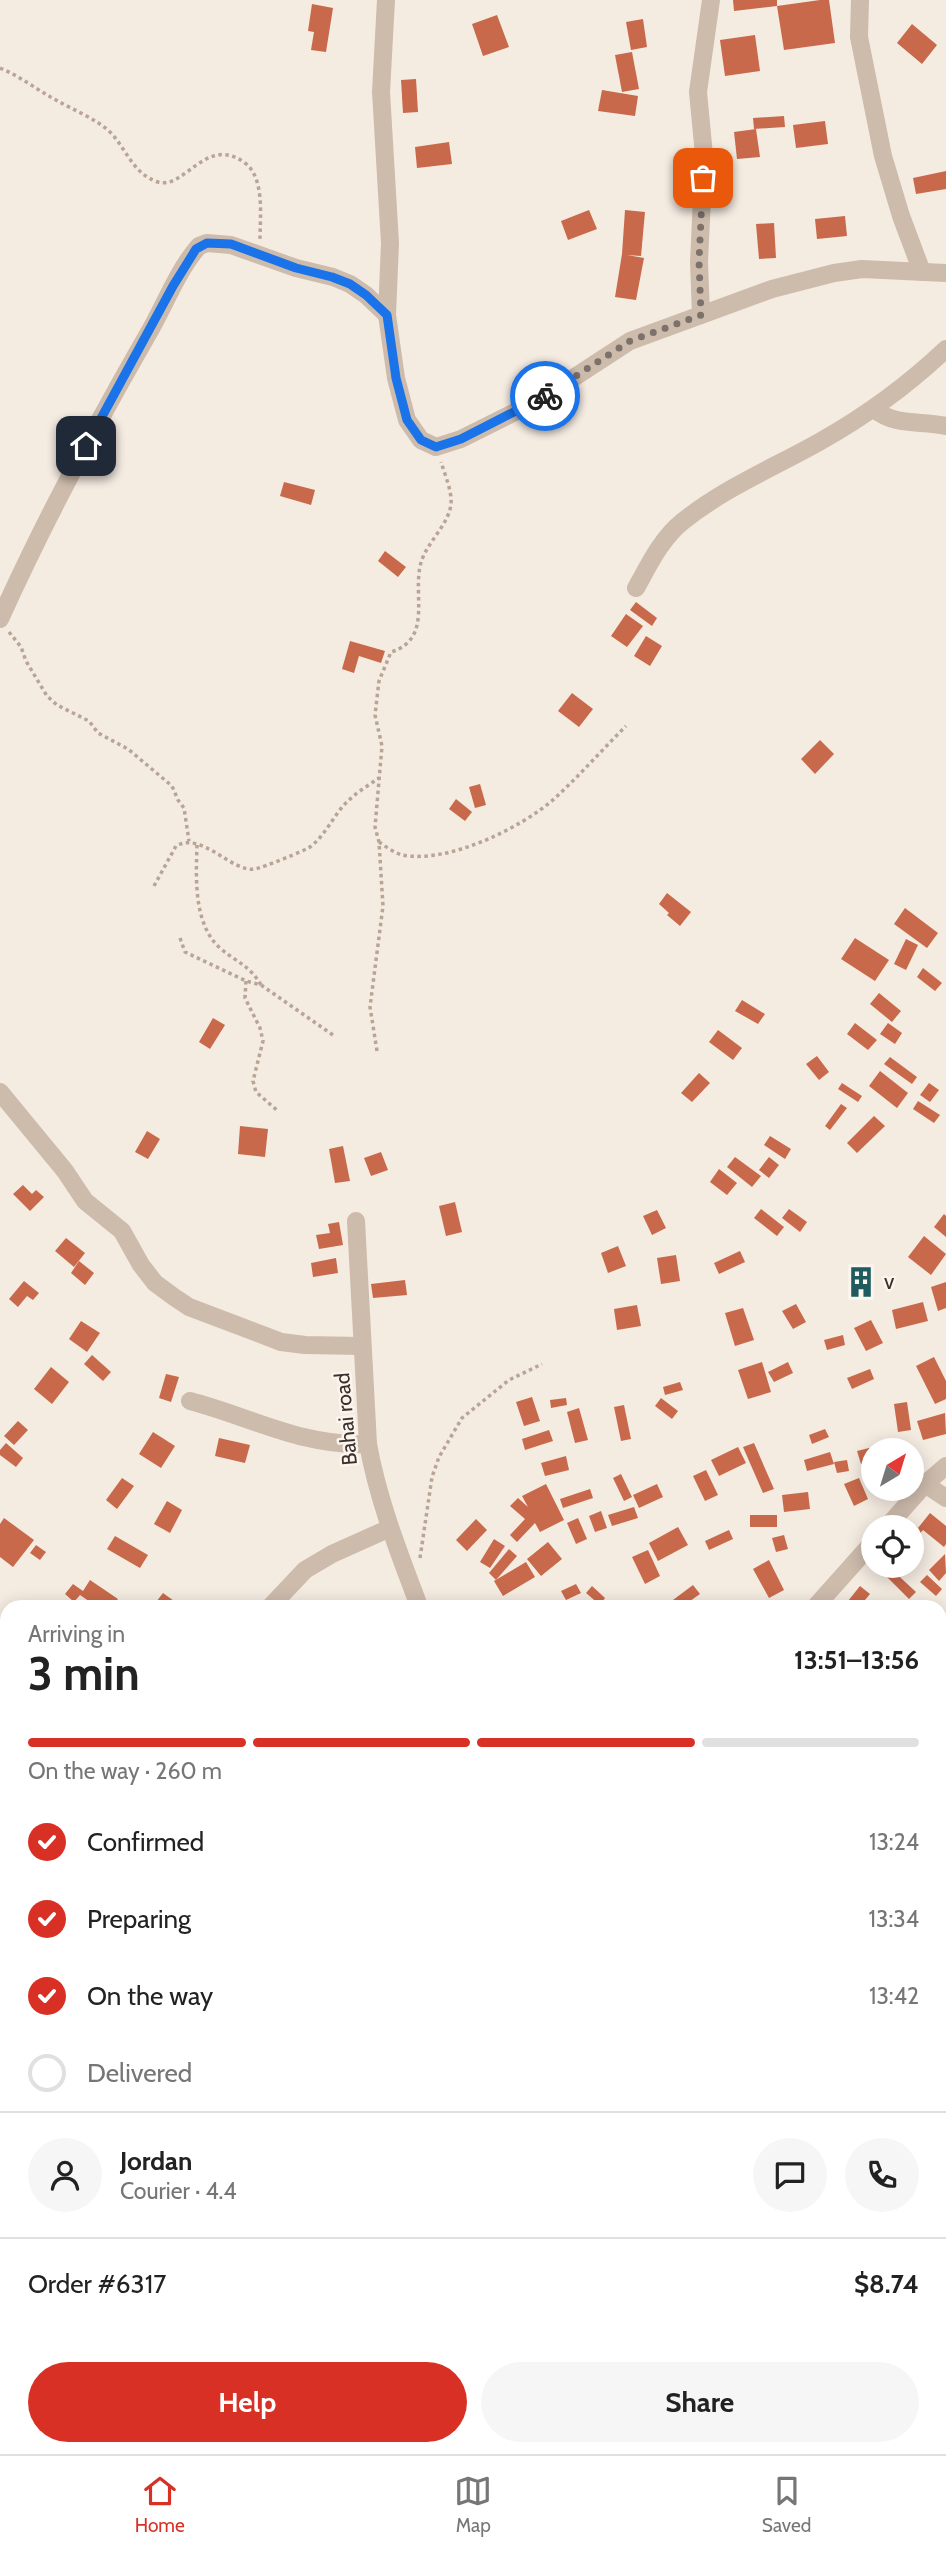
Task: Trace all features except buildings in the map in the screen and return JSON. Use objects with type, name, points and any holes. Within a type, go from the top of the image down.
[{"type":"street","points":[[386,0],[381,92],[390,243],[387,315],[396,378],[407,420],[421,440],[436,447],[461,439],[541,399],[630,341],[772,289],[834,273],[862,269],[946,273]]},
{"type":"street","points":[[701,315],[699,261],[704,155],[698,92],[711,0]]},
{"type":"street","points":[[860,0],[859,37],[883,156],[922,272]]},
{"type":"street","points":[[3,625],[25,565],[97,425],[196,249],[202,244],[231,244],[350,284],[387,315]]},
{"type":"street","points":[[636,588],[659,548],[681,523],[767,468],[818,443],[874,409],[913,380],[946,349]]},
{"type":"street","points":[[874,409],[885,417],[898,421],[946,426]]},
{"type":"street","points":[[0,1092],[65,1171],[85,1200],[122,1231],[141,1265],[155,1283],[174,1297],[189,1307],[281,1342],[361,1346]]},
{"type":"street","name":"Bahai road","points":[[356,1221],[368,1444],[390,1528],[416,1598]]},
{"type":"street","points":[[190,1401],[219,1408],[289,1434],[341,1445],[368,1444]]},
{"type":"street","points":[[898,1515],[925,1484],[946,1466]]},
{"type":"street","points":[[925,1484],[946,1498]]},
{"type":"street","points":[[277,1600],[305,1570],[332,1554],[390,1528]]},
{"type":"street","points":[[821,1600],[861,1555]]},
{"type":"path","points":[[0,68],[111,133],[131,163],[160,183],[173,181],[209,156],[224,155],[243,161],[252,169],[258,188],[260,255]]},
{"type":"path","points":[[377,1051],[370,1007],[383,906],[379,842],[374,827],[382,746],[375,715],[379,681],[391,652],[407,645],[415,634],[419,617],[420,567],[451,507],[450,494],[436,447]]},
{"type":"path","points":[[3,625],[21,647],[26,661],[47,696],[57,705],[89,721],[98,733],[128,749],[172,786],[184,808],[189,841]]},
{"type":"path","points":[[379,842],[401,855],[447,853],[481,843],[553,800],[626,726]]},
{"type":"path","points":[[154,886],[176,846],[189,841],[247,870],[257,869],[309,849],[349,800],[379,778]]},
{"type":"path","points":[[197,845],[198,894],[212,939],[222,949],[246,964],[261,985],[333,1035]]},
{"type":"path","points":[[180,938],[185,951],[246,981],[261,985]]},
{"type":"path","points":[[246,981],[245,998],[260,1028],[263,1041],[253,1081],[256,1092],[279,1112]]},
{"type":"path","points":[[416,1598],[428,1497],[439,1457],[462,1418],[509,1380],[542,1364]]},
{"type":"way so far","points":[[545,396],[630,341],[701,315],[699,261],[703,178]]},
{"type":"place","name":"v","points":[[861,1282]]},
{"type":"route","points":[[86,446],[173,286],[196,249],[207,243],[231,244],[296,268],[332,277],[350,284],[366,295],[387,315],[396,378],[407,420],[421,440],[436,447],[461,439],[545,396]]}]
